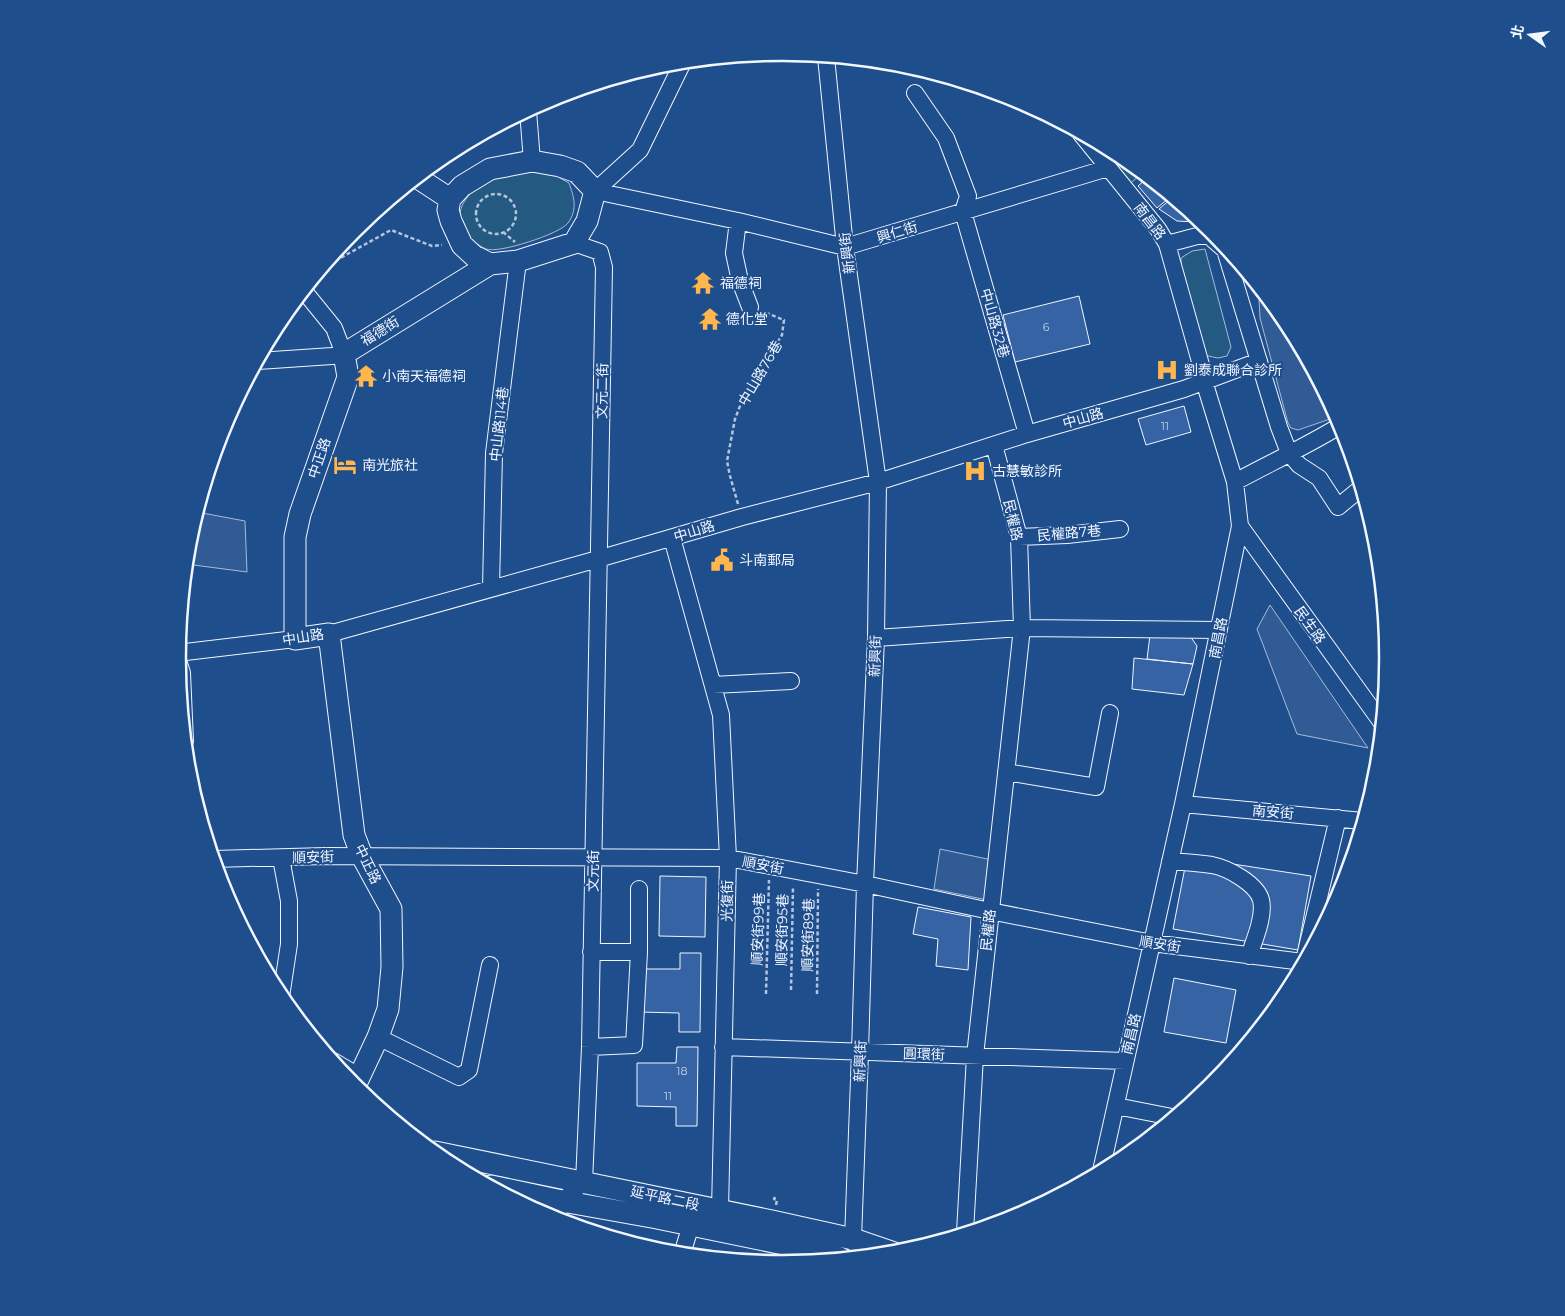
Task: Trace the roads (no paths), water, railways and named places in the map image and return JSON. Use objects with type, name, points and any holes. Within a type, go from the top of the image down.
[{"type":"main road","points":[[490,264],[474,256],[462,245],[451,222],[448,210],[450,199],[462,186],[490,170],[532,161],[560,166],[577,172],[595,191],[587,221],[574,243]]},
{"type":"main road","points":[[424,182],[450,199]]},
{"type":"main road","name":"福德街","points":[[344,354],[490,264],[518,260],[574,243]]},
{"type":"main road","name":"中正路","points":[[295,639],[294,537],[300,514],[348,377],[344,354]]},
{"type":"main road","name":"中正路","points":[[329,634],[354,835],[362,856],[391,909],[392,967],[388,1009],[378,1037],[359,1078]]},
{"type":"main road","name":"中山路","points":[[295,639],[329,634]]},
{"type":"main road","name":"延平路二段","points":[[454,1156],[720,1210],[857,1247]]},
{"type":"main road","name":"延平路二段","points":[[546,1205],[559,1210],[690,1225],[824,1253]]},
{"type":"street","name":"新興街","points":[[827,63],[845,247],[878,482],[876,638],[860,1052],[857,1247]]},
{"type":"street","points":[[595,191],[640,150],[679,71]]},
{"type":"street","points":[[915,93],[946,138],[968,196],[963,212]]},
{"type":"street","points":[[529,119],[532,161]]},
{"type":"street","name":"南昌路","points":[[1092,148],[1158,229],[1167,244],[1204,381],[1235,482],[1240,526],[1183,804],[1103,1161]]},
{"type":"street","name":"興仁街","points":[[845,247],[1108,168]]},
{"type":"street","points":[[595,191],[738,221],[845,247]]},
{"type":"street","name":"中山路32巷","points":[[963,212],[1027,434]]},
{"type":"street","points":[[738,221],[734,253],[740,281],[750,307]]},
{"type":"street","points":[[1167,244],[1204,236]]},
{"type":"street","name":"文元二街","points":[[574,243],[600,252],[604,267],[598,559]]},
{"type":"street","name":"中山路114巷","points":[[491,588],[494,453],[518,260]]},
{"type":"street","points":[[1228,261],[1279,427],[1289,453],[1299,466],[1319,478],[1338,507],[1356,492]]},
{"type":"street","name":"中正路","points":[[308,296],[334,328],[344,354]]},
{"type":"street","name":"福德街","points":[[266,360],[344,354]]},
{"type":"street","name":"中山路","points":[[329,634],[742,517],[878,482],[1027,434],[1184,388],[1259,361]]},
{"type":"street","points":[[1235,482],[1334,430]]},
{"type":"street","name":"民權路","points":[[965,1226],[975,1056],[1022,628],[1019,538],[994,445]]},
{"type":"street","name":"民生路","points":[[1240,526],[1376,715]]},
{"type":"street","name":"民權路7巷","points":[[1019,538],[1120,529]]},
{"type":"street","name":"光復街","points":[[672,538],[721,715],[728,858],[720,1210]]},
{"type":"street","name":"文元街","points":[[584,1182],[590,1047],[598,559]]},
{"type":"street","points":[[876,638],[1022,628],[1219,630]]},
{"type":"street","name":"中山路","points":[[186,652],[295,639]]},
{"type":"street","points":[[712,685],[791,681]]},
{"type":"street","points":[[1006,772],[1096,787],[1110,713]]},
{"type":"street","name":"南安街","points":[[1183,804],[1357,820]]},
{"type":"street","points":[[1310,937],[1338,818]]},
{"type":"street","name":"順安街","points":[[220,859],[325,856],[728,858],[1152,943],[1296,960]]},
{"type":"street","points":[[281,858],[289,901],[289,944],[283,985]]},
{"type":"street","points":[[1170,861],[1214,865],[1239,876],[1254,888],[1261,900],[1260,920],[1249,956]]},
{"type":"street","points":[[590,1047],[634,1045],[639,952],[639,889]]},
{"type":"street","points":[[591,952],[639,952]]},
{"type":"street","points":[[378,1037],[459,1077],[469,1070],[490,965]]},
{"type":"street","name":"圓環街","points":[[723,1047],[1125,1061]]},
{"type":"street","points":[[1116,1106],[1164,1116]]},
{"type":"street","points":[[559,1210],[584,1182]]},
{"type":"street","points":[[684,1246],[690,1225],[720,1210]]},
{"type":"place","name":"福德祠","points":[[703,283]]},
{"type":"place","name":"德化堂","points":[[710,319]]},
{"type":"place","name":"劉泰成聯合診所","points":[[1167,370]]},
{"type":"place","name":"小南天福德祠","points":[[366,376]]},
{"type":"place","name":"南光旅社","points":[[345,465]]},
{"type":"place","name":"古慧敏診所","points":[[975,471]]},
{"type":"place","name":"斗南郵局","points":[[722,560]]}]
